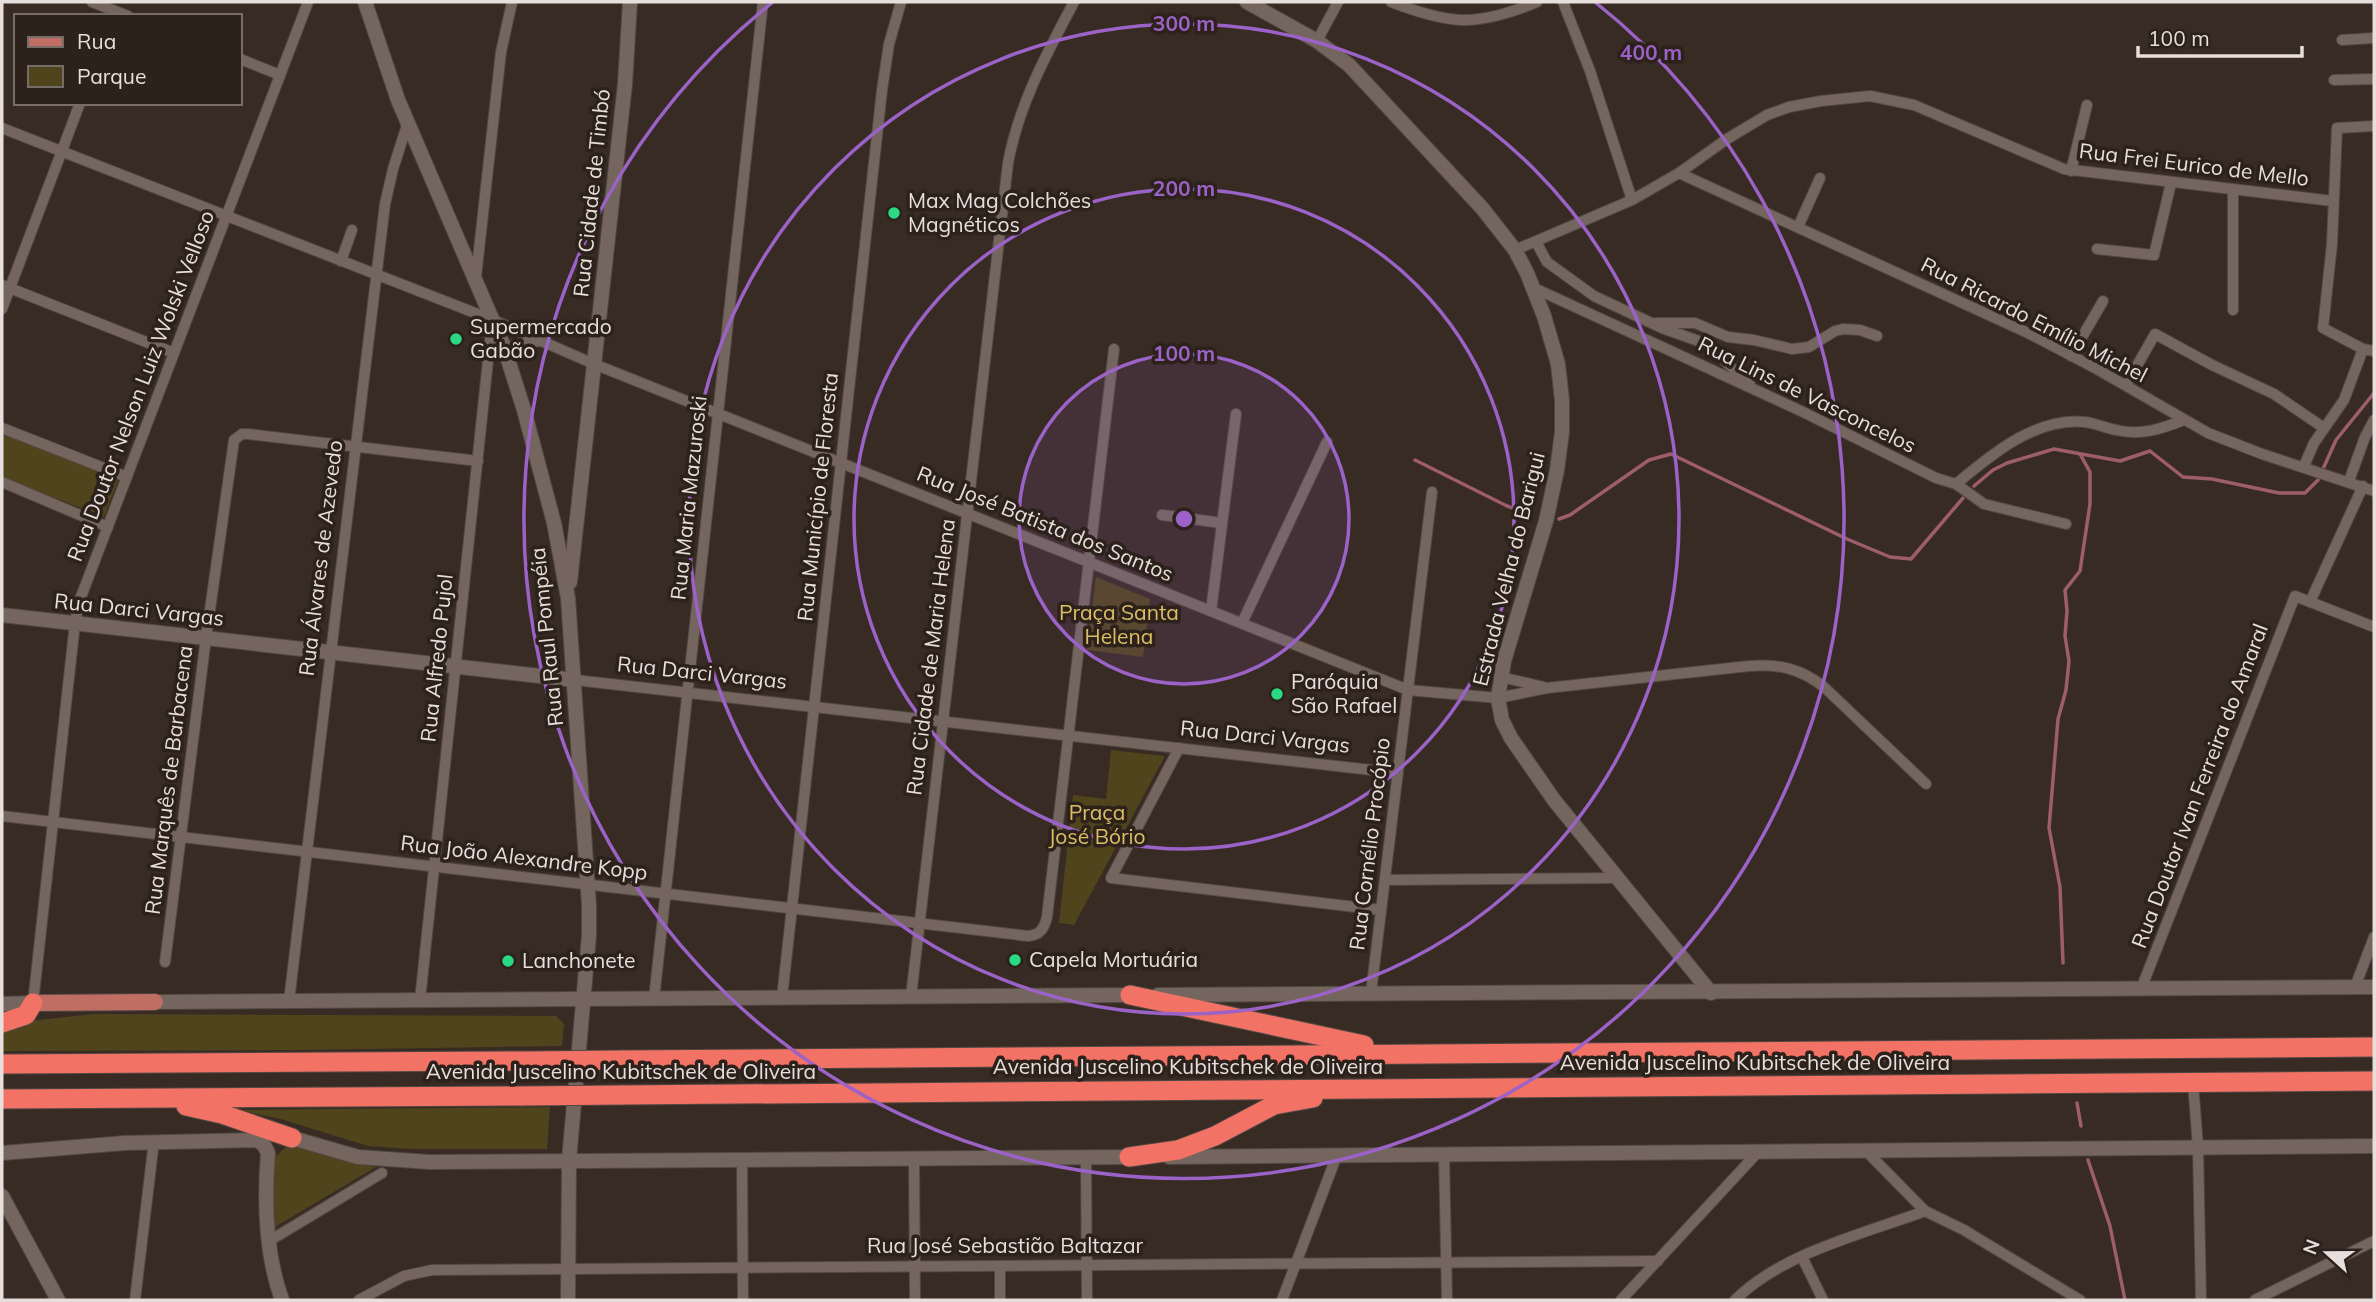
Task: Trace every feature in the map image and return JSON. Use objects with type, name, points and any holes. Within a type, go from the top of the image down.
[{"type":"highway","points":[[1130,995],[1414,1054],[2374,1047]]},
{"type":"highway","points":[[2,1023],[26,1015],[33,1003]]},
{"type":"highway","name":"Avenida Juscelino Kubitschek de Oliveira","points":[[2,1064],[1414,1054]]},
{"type":"highway","name":"Avenida Juscelino Kubitschek de Oliveira","points":[[2,1099],[2374,1082]]},
{"type":"highway","points":[[1129,1157],[1194,1145],[1274,1105],[1373,1088]]},
{"type":"highway","points":[[151,1098],[213,1112],[292,1138]]},
{"type":"main road","name":"Rua Raul Pompéia","points":[[365,2],[383,59],[408,122],[503,347],[524,410],[555,528],[568,597],[588,885],[589,936],[569,1160],[568,1300]]},
{"type":"main road","name":"Rua Cidade de Timbó","points":[[568,597],[625,84],[630,2]]},
{"type":"main road","name":"Estrada Velha do Barigui","points":[[1247,2],[1317,41],[1349,65],[1482,208],[1515,250],[1534,288],[1558,364],[1562,432],[1546,522],[1507,648],[1498,698],[1502,720],[1511,738],[1554,800],[1712,993]]},
{"type":"main road","points":[[576,538],[565,541],[555,528],[580,493]]},
{"type":"main road","name":"Rua Darci Vargas","points":[[2,615],[575,680]]},
{"type":"main road","points":[[2,1004],[2374,987]]},
{"type":"main road","points":[[292,1138],[341,1153],[377,1160],[429,1162],[2374,1146]]},
{"type":"main road","points":[[2,1153],[153,1142],[253,1139],[260,1142],[268,1153],[265,1204],[269,1241],[282,1300]]},
{"type":"main road","points":[[2,1196],[58,1300]]},
{"type":"street","points":[[92,2],[114,13]]},
{"type":"street","name":"Rua Doutor Nelson Luiz Wolski Velloso","points":[[33,1003],[79,602],[308,2]]},
{"type":"street","points":[[475,280],[501,52],[512,2]]},
{"type":"street","name":"Rua Maria Mazuroski","points":[[654,999],[763,2]]},
{"type":"street","name":"Rua Município de Floresta","points":[[782,998],[886,63],[901,2]]},
{"type":"street","name":"Rua Cidade de Maria Helena","points":[[911,997],[1004,195],[1013,138],[1032,82],[1074,2]]},
{"type":"street","points":[[1317,41],[1338,2]]},
{"type":"street","points":[[1391,2],[1428,14],[1461,20],[1537,2]]},
{"type":"street","points":[[1563,2],[1590,71],[1632,200]]},
{"type":"street","points":[[2342,40],[2374,37]]},
{"type":"street","points":[[242,60],[280,75]]},
{"type":"street","points":[[2334,80],[2374,79]]},
{"type":"street","name":"Rua Frei Eurico de Mello","points":[[1515,250],[1632,200],[1679,173],[1767,115],[1821,101],[1870,96],[1914,105],[2071,171],[2333,201]]},
{"type":"street","points":[[2,309],[6,286],[79,105]]},
{"type":"street","points":[[2071,171],[2087,105]]},
{"type":"street","name":"Rua Álvares de Azevedo","points":[[289,1002],[376,274],[388,188],[408,122]]},
{"type":"street","points":[[2304,467],[2311,449],[2344,400],[2368,350],[2323,328],[2332,244],[2337,128],[2374,126]]},
{"type":"street","name":"Rua José Batista dos Santos","points":[[2,128],[493,320],[594,364],[1408,690],[1498,698],[1547,688],[1749,666],[1774,665],[1794,668],[1824,687],[1926,784]]},
{"type":"street","name":"Rua Ricardo Emílio Michel","points":[[1679,173],[1999,319],[2184,420],[2236,444],[2374,491]]},
{"type":"street","points":[[1798,227],[1820,178]]},
{"type":"street","points":[[2097,249],[2154,255],[2171,183]]},
{"type":"street","points":[[2232,190],[2234,310]]},
{"type":"street","points":[[341,261],[352,230]]},
{"type":"street","points":[[1536,242],[1548,262],[1594,296],[1712,347],[1754,390]]},
{"type":"street","points":[[6,286],[174,353]]},
{"type":"street","name":"Rua Lins de Vasconcelos","points":[[1534,288],[1936,478],[1956,484],[1984,504],[2066,524]]},
{"type":"street","points":[[2071,356],[2103,301]]},
{"type":"street","name":"Rua Alfredo Pujol","points":[[420,1000],[493,320]]},
{"type":"street","points":[[1654,323],[1695,323],[1728,337],[1792,349],[1809,347],[1843,329],[1860,330],[1877,336]]},
{"type":"street","points":[[2126,386],[2155,334],[2274,394],[2324,428]]},
{"type":"street","points":[[503,347],[539,341]]},
{"type":"street","points":[[1069,736],[1114,349]]},
{"type":"street","points":[[1211,611],[1236,414]]},
{"type":"street","points":[[1956,484],[2002,448],[2045,428],[2083,422],[2126,432],[2146,433],[2184,420]]},
{"type":"street","points":[[2349,481],[2365,436],[2374,420]]},
{"type":"street","points":[[2,428],[127,477]]},
{"type":"street","name":"Rua Marquês de Barbacena","points":[[165,962],[232,445],[237,437],[248,434],[355,446]]},
{"type":"street","points":[[1242,623],[1326,442]]},
{"type":"street","points":[[355,446],[478,461]]},
{"type":"street","points":[[2,482],[108,527]]},
{"type":"street","points":[[2363,486],[2310,602],[2374,627]]},
{"type":"street","name":"Rua Cornélio Procópio","points":[[1371,993],[1432,492]]},
{"type":"street","points":[[1162,515],[1222,523]]},
{"type":"street","name":"Rua Doutor Ivan Ferreira do Amaral","points":[[2141,989],[2295,596],[2310,602]]},
{"type":"street","name":"Rua José Batista dos Santos","points":[[1501,677],[1547,688]]},
{"type":"street","name":"Rua Darci Vargas","points":[[575,680],[1398,773]]},
{"type":"street","name":"Rua João Alexandre Kopp","points":[[2,816],[1028,936],[1041,932],[1047,918],[1069,736]]},
{"type":"street","points":[[1179,748],[1111,878],[1381,910]]},
{"type":"street","points":[[1385,880],[1619,878]]},
{"type":"street","points":[[2355,987],[2374,937]]},
{"type":"street","points":[[2193,1083],[2198,1147],[2201,1300]]},
{"type":"street","points":[[135,1300],[153,1142]]},
{"type":"street","points":[[1867,1151],[1925,1211],[1964,1230],[2080,1300]]},
{"type":"street","points":[[1621,1300],[1759,1152]]},
{"type":"street","points":[[1444,1154],[1447,1300]]},
{"type":"street","points":[[1282,1300],[1337,1155]]},
{"type":"street","points":[[1086,1157],[1087,1300]]},
{"type":"street","points":[[914,1158],[915,1300]]},
{"type":"street","points":[[742,1159],[743,1300]]},
{"type":"street","points":[[269,1241],[382,1173]]},
{"type":"street","points":[[1735,1300],[1760,1280],[1802,1257],[1925,1211]]},
{"type":"street","points":[[2255,1300],[2374,1241]]},
{"type":"street","points":[[1802,1257],[1823,1300]]},
{"type":"street","name":"Rua José Sebastião Baltazar","points":[[359,1300],[376,1296],[404,1276],[432,1270],[1658,1261]]},
{"type":"street","points":[[1000,1266],[1000,1300]]},
{"type":"green space","points":[[2,433],[119,478],[104,517],[2,477]]},
{"type":"green space","name":"Praça Santa Helena","points":[[1096,577],[1150,599],[1143,657],[1087,650]]},
{"type":"green space","name":"Praça José Bório","points":[[1111,750],[1165,756],[1074,925],[1059,923],[1073,795],[1106,799]]},
{"type":"green space","points":[[93,1014],[556,1016],[564,1024],[562,1046],[2,1051],[2,1028],[29,1021]]},
{"type":"green space","points":[[550,1107],[547,1149],[412,1149],[368,1146],[284,1120],[239,1110]]},
{"type":"green space","points":[[299,1146],[351,1163],[376,1167],[273,1228],[271,1211],[274,1158],[286,1147]]},
{"type":"waterway","points":[[1974,486],[1993,470],[2007,463],[2054,449],[2120,461],[2150,451],[2183,477],[2212,479],[2279,493],[2305,493],[2318,480],[2336,440],[2374,393]]},
{"type":"waterway","points":[[1559,519],[1570,515],[1649,460],[1671,454],[1890,557],[1911,559],[1963,498]]},
{"type":"waterway","points":[[2063,963],[2060,887],[2049,828],[2058,719],[2066,690],[2069,661],[2065,636],[2065,590],[2080,571],[2090,504],[2090,472],[2080,454]]},
{"type":"waterway","points":[[1415,460],[1507,506],[1529,514]]},
{"type":"waterway","points":[[2077,1103],[2081,1126]]},
{"type":"waterway","points":[[2088,1160],[2110,1226],[2125,1300]]},
{"type":"place","name":"Max Mag Colchões Magnéticos","points":[[894,213]]},
{"type":"place","name":"Supermercado Gabão","points":[[456,339]]},
{"type":"place","name":"Paróquia São Rafael","points":[[1277,694]]},
{"type":"place","name":"Capela Mortuária","points":[[1015,960]]},
{"type":"place","name":"Lanchonete","points":[[508,961]]}]
